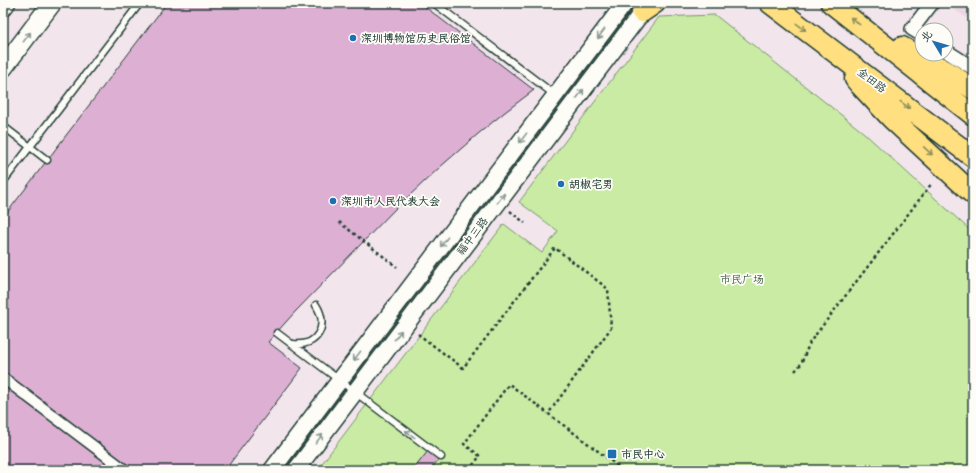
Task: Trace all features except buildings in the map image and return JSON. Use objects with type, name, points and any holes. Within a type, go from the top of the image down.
[{"type":"main road","points":[[3,7],[6,3]]},
{"type":"main road","points":[[3,68],[52,3]]},
{"type":"main road","name":"金田路","points":[[770,3],[973,157]]},
{"type":"main road","points":[[831,3],[973,115]]},
{"type":"main road","points":[[874,37],[903,47],[948,72],[973,89]]},
{"type":"main road","points":[[834,52],[860,85],[892,119],[973,194]]},
{"type":"street","name":"福中三路","points":[[272,470],[624,3]]},
{"type":"street","points":[[922,22],[932,3]]},
{"type":"street","name":"福中三路","points":[[296,470],[649,6]]},
{"type":"street","points":[[954,56],[973,68]]},
{"type":"street","points":[[3,378],[126,470]]},
{"type":"lane","points":[[3,182],[140,3]]},
{"type":"lane","points":[[434,3],[555,95]]},
{"type":"lane","points":[[3,126],[47,160]]},
{"type":"lane","points":[[291,344],[306,344],[317,336],[321,329],[322,322],[316,305]]},
{"type":"lane","points":[[277,332],[441,457]]},
{"type":"path","points":[[795,371],[801,364],[810,342],[932,183]]},
{"type":"path","points":[[508,210],[525,222]]},
{"type":"path","points":[[339,222],[397,266]]},
{"type":"path","points":[[416,333],[463,368],[555,248],[608,289],[611,328],[548,414]]},
{"type":"path","points":[[469,470],[480,456],[464,444],[509,384],[623,470]]},
{"type":"shaded area","points":[[960,3],[973,3],[973,22],[955,10]]},
{"type":"green space","name":"市民广场","points":[[715,15],[864,133],[973,233],[973,470],[317,470],[504,224],[542,253],[558,231],[519,202],[659,17]]},
{"type":"place","name":"深圳博物馆历史民俗馆","points":[[353,38]]},
{"type":"place","name":"胡椒宅男","points":[[561,184]]},
{"type":"place","name":"深圳市人民代表大会","points":[[333,201]]},
{"type":"place","name":"市民中心","points":[[612,454]]}]
